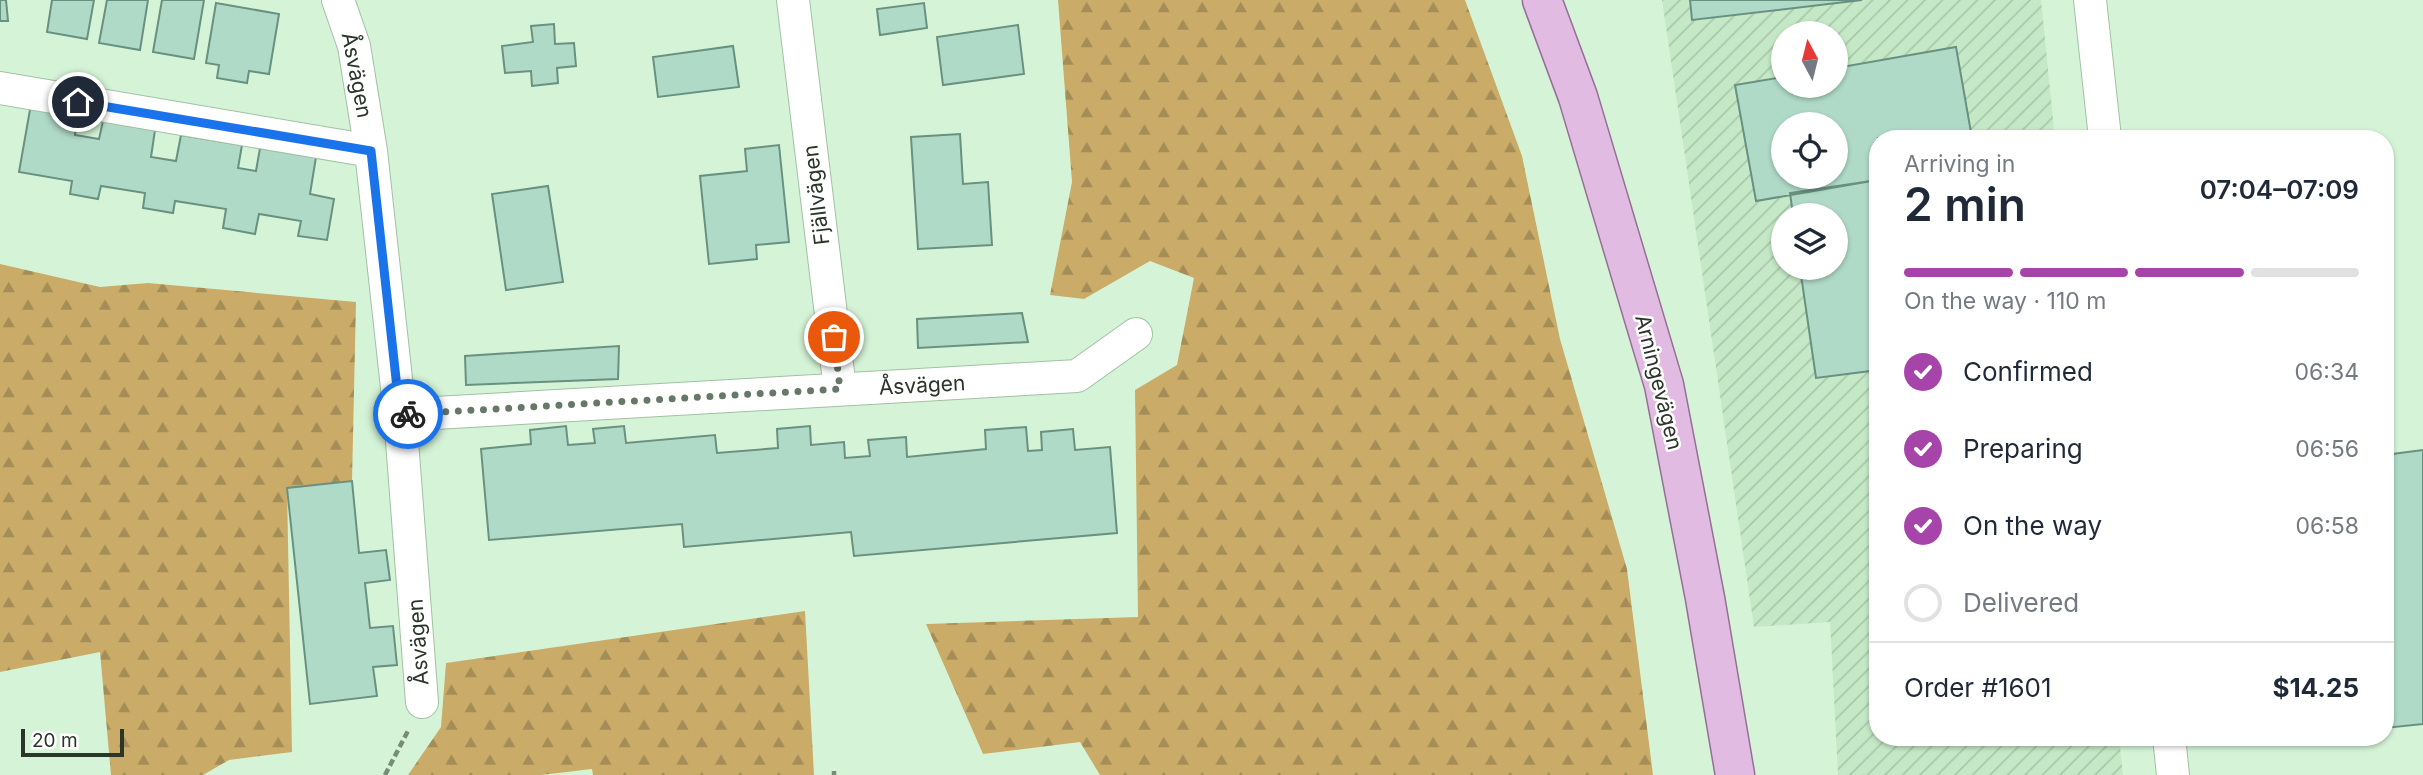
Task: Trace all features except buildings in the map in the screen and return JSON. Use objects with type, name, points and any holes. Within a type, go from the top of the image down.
[{"type":"main road","name":"Arningevägen","points":[[1542,0],[1578,96],[1664,385],[1705,598],[1735,775]]},
{"type":"street","name":"Åsvägen","points":[[338,0],[354,46],[371,151],[400,415],[422,702]]},
{"type":"street","name":"Fjällvägen","points":[[793,0],[840,389]]},
{"type":"street","points":[[2090,0],[2104,130]]},
{"type":"street","name":"Åsvägen","points":[[0,88],[371,151]]},
{"type":"street","name":"Åsvägen","points":[[400,415],[1077,376],[1136,334]]},
{"type":"street","points":[[2170,746],[2172,775]]},
{"type":"path","points":[[385,775],[422,702]]},
{"type":"shaded area","points":[[1662,0],[2041,0],[2054,130],[1869,130],[1869,746],[2120,746],[2123,775],[1838,775],[1830,622],[1754,627]]},
{"type":"green space","points":[[1058,0],[1465,0],[1522,156],[1560,339],[1627,569],[1653,775],[1100,775],[1080,742],[983,754],[926,624],[1138,617],[1135,390],[1177,365],[1194,278],[1150,261],[1084,299],[1050,295],[1072,182]]},
{"type":"green space","points":[[0,264],[100,287],[148,283],[356,302],[352,481],[287,488],[292,752],[229,760],[203,775],[111,775],[100,652],[0,672]]},
{"type":"green space","points":[[805,611],[814,775],[593,775],[592,769],[541,775],[408,775],[441,727],[446,663]]},
{"type":"way so far","points":[[408,414],[840,389],[834,337]]},
{"type":"route","points":[[78,102],[371,151],[400,415],[408,414]]}]
